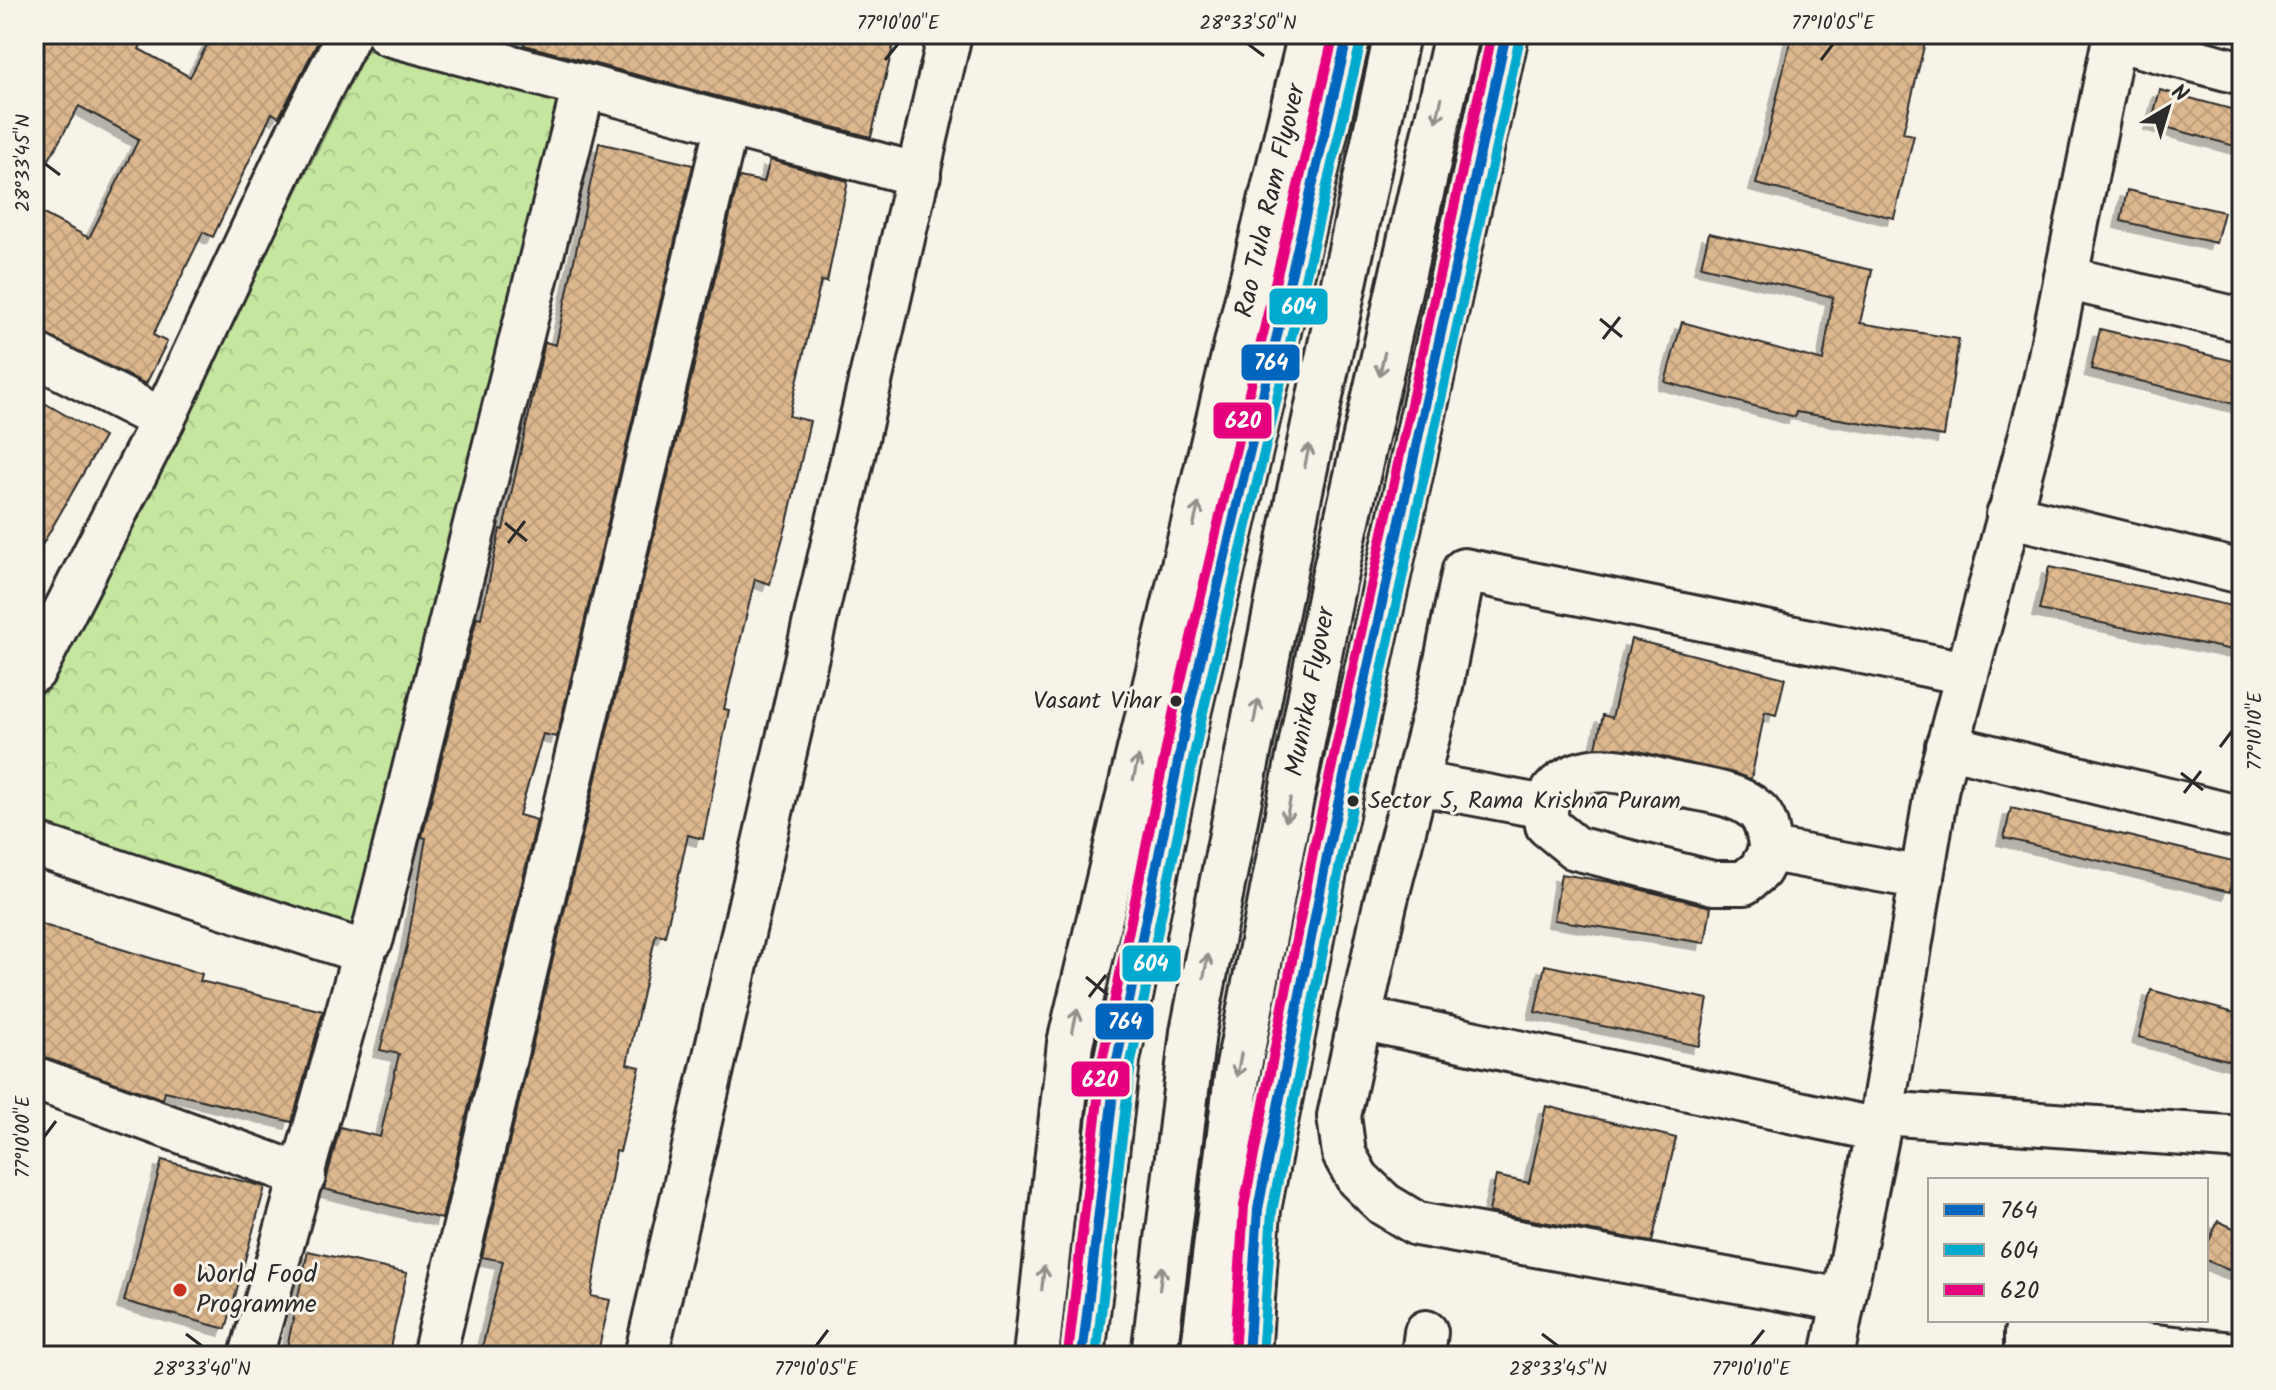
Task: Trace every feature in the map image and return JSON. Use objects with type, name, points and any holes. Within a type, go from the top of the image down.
[{"type":"main road","name":"Rao Tula Ram Flyover","points":[[1036,1356],[1070,1043],[1311,34]]},
{"type":"main road","points":[[1082,1356],[1117,1060],[1174,778],[1348,34]]},
{"type":"main road","name":"Munirka Flyover","points":[[1154,1356],[1193,1032],[1298,500],[1397,34]]},
{"type":"main road","name":"Munirka Flyover","points":[[1203,1356],[1237,1076],[1333,582],[1457,34]]},
{"type":"main road","points":[[1244,1346],[1258,1209],[1329,846],[1506,34]]},
{"type":"main road","points":[[1088,1309],[1093,1330],[1112,1356]]},
{"type":"street","points":[[34,671],[163,420],[296,137],[349,34]]},
{"type":"street","points":[[388,34],[919,175]]},
{"type":"street","points":[[646,1356],[950,34]]},
{"type":"street","points":[[1832,1356],[1880,1122],[1947,746],[2045,381],[2114,36],[2242,73]]},
{"type":"street","points":[[251,1356],[304,1176],[366,946],[376,930],[584,86]]},
{"type":"street","points":[[434,1356],[727,124]]},
{"type":"street","points":[[2066,278],[2242,320]]},
{"type":"street","points":[[34,354],[163,420]]},
{"type":"street","points":[[2008,515],[2242,572]]},
{"type":"street","points":[[1843,1300],[1417,1224],[1384,1204],[1358,1179],[1344,1154],[1339,1124],[1360,1018],[1441,686],[1464,570],[1965,673]]},
{"type":"street","points":[[1947,746],[2242,818]]},
{"type":"street","points":[[1604,769],[1731,796],[1756,809],[1765,820],[1771,850],[1760,870],[1744,883],[1713,883],[1575,848],[1547,825],[1545,807],[1553,791],[1574,773],[1604,769]]},
{"type":"street","points":[[1416,783],[1545,807]]},
{"type":"street","points":[[34,844],[351,948],[366,946]]},
{"type":"street","points":[[1771,850],[1922,878]]},
{"type":"street","points":[[1360,1018],[1880,1122],[2242,1138]]},
{"type":"street","points":[[34,1078],[304,1176]]},
{"type":"street","points":[[2026,1356],[2026,1333],[2242,1355]]},
{"type":"green space","points":[[367,50],[560,93],[363,935],[34,828],[34,696],[214,357]]},
{"type":"building","points":[[34,34],[147,34],[139,49],[190,77],[213,34],[322,34],[279,117],[272,113],[213,237],[203,232],[153,335],[167,342],[146,384],[34,330],[34,209],[89,238],[139,139],[79,106],[34,186]]},
{"type":"building","points":[[525,34],[896,34],[871,137],[524,45]]},
{"type":"building","points":[[1792,34],[1927,34],[1903,133],[1914,135],[1894,218],[1756,184]]},
{"type":"building","points":[[2160,90],[2242,112],[2242,148],[2151,123]]},
{"type":"building","points":[[599,143],[693,165],[557,737],[543,734],[519,815],[537,820],[442,1219],[324,1189],[340,1127],[380,1137],[399,1054],[380,1050],[407,946],[426,838],[422,837],[477,617],[481,618],[500,529],[503,530],[545,342],[556,345]]},
{"type":"building","points":[[770,160],[848,181],[827,282],[821,281],[789,416],[810,421],[787,523],[770,584],[755,579],[724,709],[729,710],[703,839],[688,835],[665,936],[656,934],[627,1064],[640,1067],[620,1152],[616,1151],[591,1296],[610,1300],[597,1356],[480,1356],[503,1261],[482,1257],[739,177],[764,182]]},
{"type":"building","points":[[2127,190],[2224,212],[2216,243],[2121,221]]},
{"type":"building","points":[[1709,233],[1872,270],[1860,323],[1959,339],[1944,436],[1796,412],[1795,417],[1665,382],[1682,322],[1823,361],[1833,297],[1701,266]]},
{"type":"building","points":[[2100,329],[2242,363],[2242,406],[2091,369]]},
{"type":"building","points":[[34,397],[104,437],[34,559]]},
{"type":"building","points":[[2049,567],[2242,608],[2242,652],[2039,610]]},
{"type":"building","points":[[1631,639],[1785,678],[1776,715],[1765,712],[1751,779],[1635,750],[1596,747],[1603,715],[1612,718]]},
{"type":"building","points":[[2011,808],[2237,862],[2230,892],[2004,838]]},
{"type":"building","points":[[1561,874],[1610,882],[1711,907],[1705,943],[1554,920]]},
{"type":"building","points":[[34,922],[202,974],[200,981],[323,1011],[292,1122],[165,1091],[163,1099],[34,1055]]},
{"type":"building","points":[[1545,965],[1708,999],[1699,1046],[1535,1012]]},
{"type":"building","points":[[2151,990],[2242,1015],[2242,1064],[2139,1037]]},
{"type":"building","points":[[1546,1106],[1676,1138],[1652,1242],[1489,1212],[1496,1176],[1529,1183]]},
{"type":"building","points":[[162,1160],[265,1187],[226,1329],[124,1301]]},
{"type":"building","points":[[2218,1221],[2242,1232],[2242,1276],[2208,1261],[2208,1244]]},
{"type":"building","points":[[308,1251],[407,1273],[388,1356],[285,1356]]},
{"type":"transit line","name":"620","points":[[1068,1354],[1103,1057],[1174,710],[1334,34]]},
{"type":"transit line","name":"764","points":[[1082,1356],[1117,1060],[1188,713],[1348,34]]},
{"type":"transit line","name":"620","points":[[1234,1355],[1244,1206],[1315,843],[1492,34]]},
{"type":"transit line","name":"764","points":[[1248,1356],[1258,1209],[1329,846],[1506,34]]},
{"type":"transit line","name":"604","points":[[1096,1356],[1131,1062],[1202,716],[1362,37]]},
{"type":"transit line","name":"604","points":[[1262,1356],[1272,1211],[1343,849],[1520,37]]},
{"type":"place","name":"Vasant Vihar","points":[[1176,701]]},
{"type":"place","name":"Sector 5, Rama Krishna Puram","points":[[1353,801]]},
{"type":"place","name":"World Food Programme","points":[[180,1290]]}]
